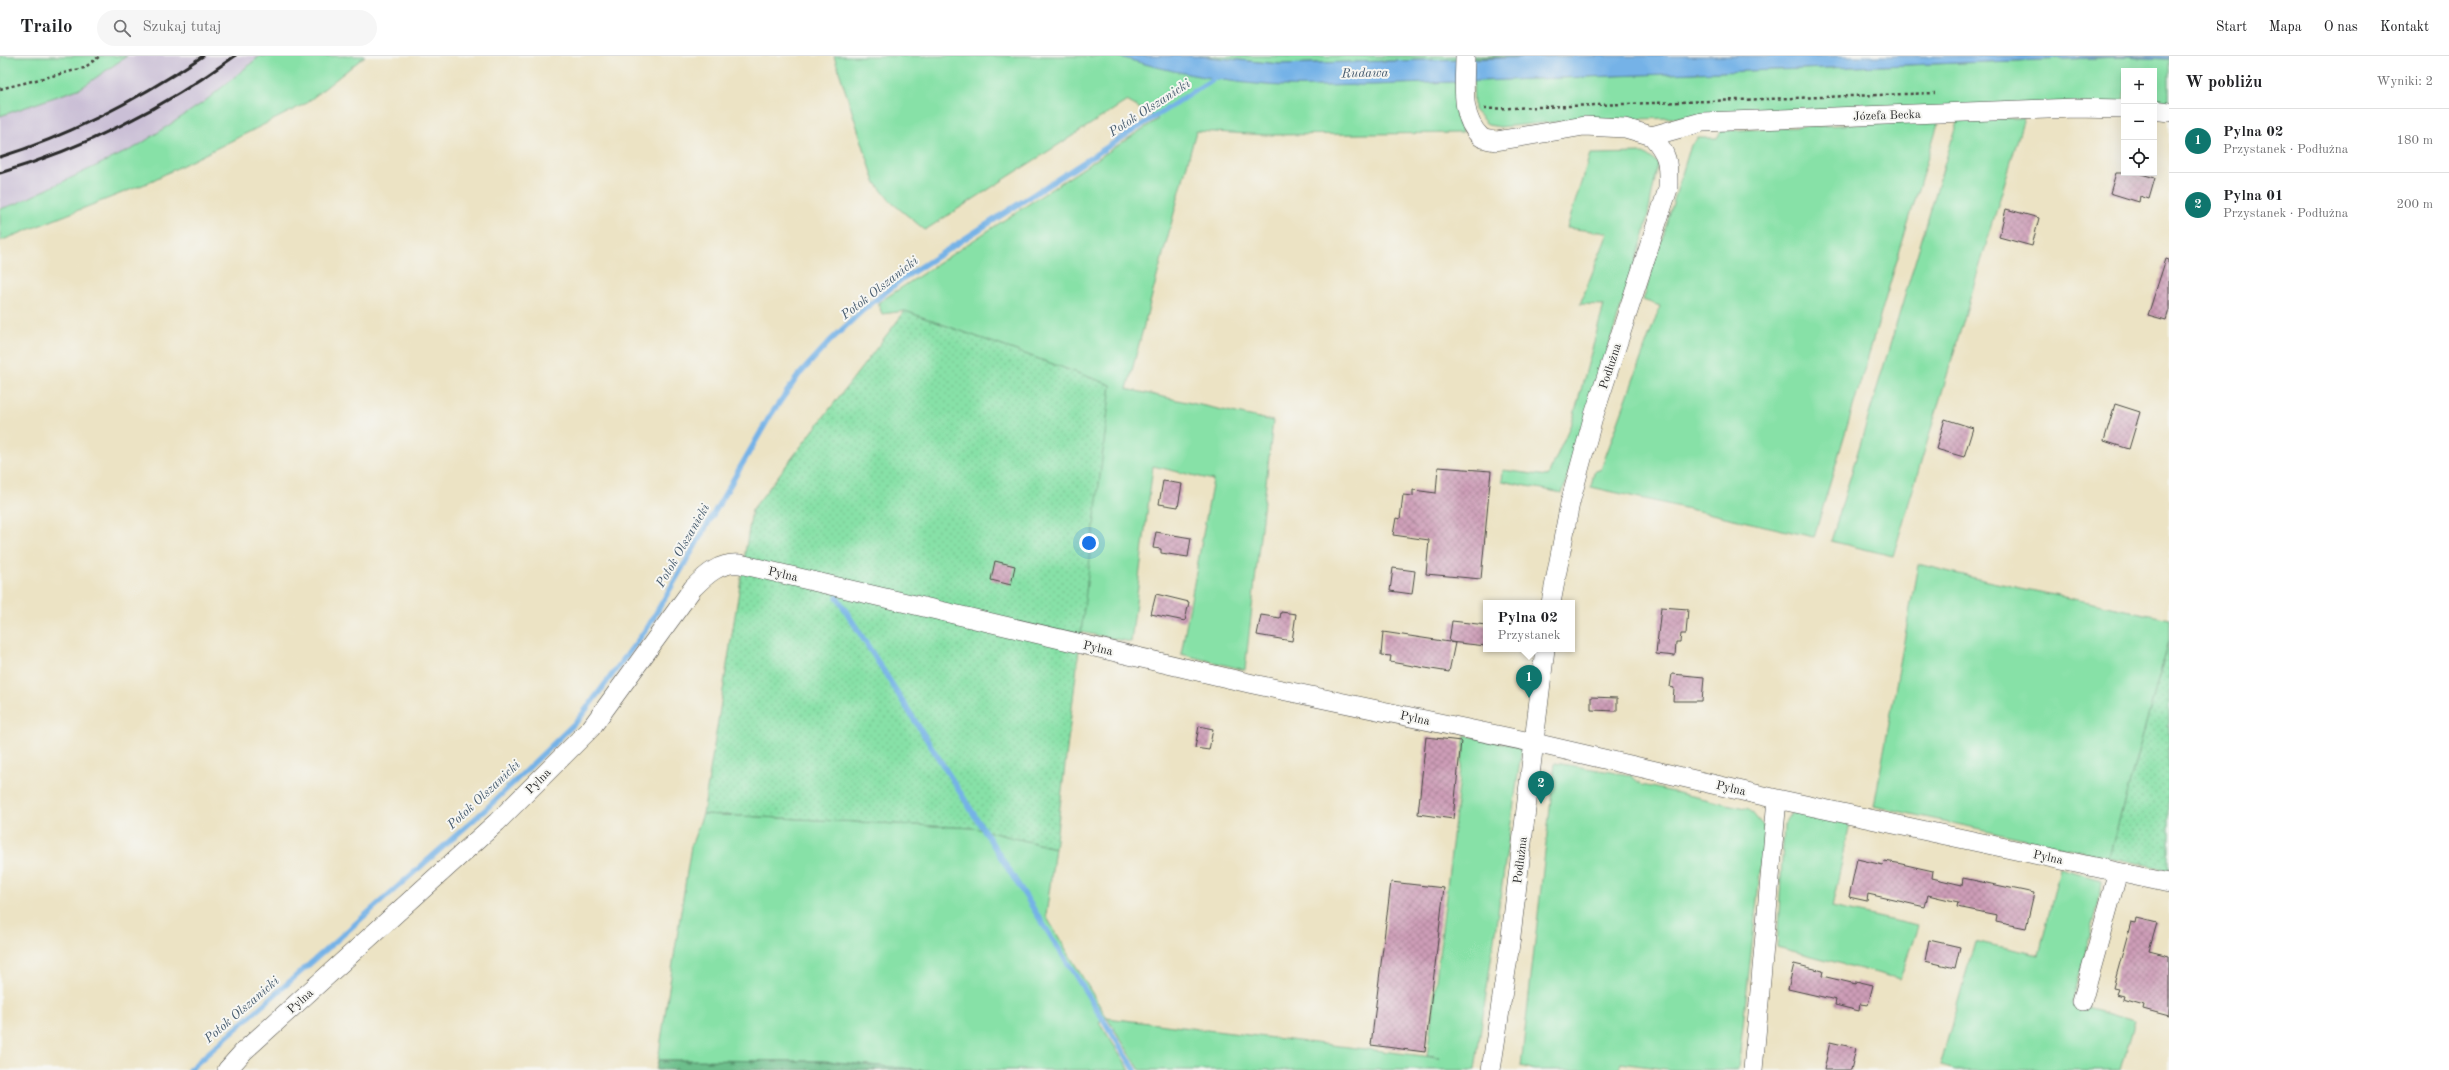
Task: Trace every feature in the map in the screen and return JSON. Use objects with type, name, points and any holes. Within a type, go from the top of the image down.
[{"type":"street","points":[[1465,56],[1466,110],[1472,125],[1482,138],[1496,141],[1584,126],[1625,128],[1652,136]]},
{"type":"street","name":"Józefa Becka","points":[[1652,136],[1702,122],[2074,108],[2121,109]]},
{"type":"street","points":[[2157,110],[2169,112]]},
{"type":"street","name":"Podłużna","points":[[1552,600],[1570,503],[1593,418],[1668,189],[1668,159],[1662,148],[1652,136]]},
{"type":"street","name":"Pylna","points":[[227,1070],[244,1051],[497,822],[591,728],[693,588],[709,573],[728,563],[740,564],[1253,684],[1535,743],[1778,799],[2169,883]]},
{"type":"street","name":"Podłużna","points":[[1491,1070],[1510,944],[1545,652]]},
{"type":"street","points":[[1753,1070],[1778,799]]},
{"type":"street","points":[[2082,1002],[2118,872]]},
{"type":"path","points":[[0,89],[84,68],[100,56]]},
{"type":"path","points":[[1466,110],[1936,93]]},
{"type":"shaded area","points":[[127,56],[260,56],[204,102],[136,147],[18,203],[0,209],[0,116],[81,88]]},
{"type":"green space","points":[[0,56],[127,56],[81,88],[0,116]]},
{"type":"green space","points":[[260,56],[365,56],[305,104],[145,184],[0,241],[0,209],[18,203],[136,147],[204,102]]},
{"type":"green space","points":[[834,56],[1117,56],[1268,85],[1458,82],[1462,133],[1267,135],[1196,131],[1127,389],[1273,421],[1245,670],[1181,654],[1213,480],[1153,466],[1131,642],[1080,632],[1111,385],[905,311],[882,314],[878,303],[1158,119],[1127,101],[925,230],[891,202],[875,182]]},
{"type":"green space","points":[[1199,56],[1457,56],[1458,59],[1279,64]]},
{"type":"green space","points":[[1472,56],[1577,56],[1472,58]]},
{"type":"green space","points":[[2120,57],[2169,59],[2169,109],[2157,107],[2157,68],[2121,68],[2121,105],[1565,121],[1500,127],[1488,125],[1474,110],[1473,81]]},
{"type":"green space","points":[[2024,118],[1893,556],[1831,541],[1958,119]]},
{"type":"green space","points":[[1939,120],[1814,537],[1591,487],[1594,472],[1601,469],[1660,306],[1643,300],[1691,145],[1698,138],[1717,138],[1721,131]]},
{"type":"green space","points":[[1644,153],[1658,163],[1644,235],[1562,493],[1502,481],[1503,470],[1548,476],[1573,419],[1604,305],[1580,304],[1608,233],[1567,228],[1590,154]]},
{"type":"green space","points":[[905,311],[1111,385],[1055,848],[974,828],[703,814],[752,510]]},
{"type":"green space","points":[[1918,564],[1987,581],[2169,619],[2169,641],[2109,857],[1874,806]]},
{"type":"green space","points":[[2169,641],[2169,870],[2109,857]]},
{"type":"green space","points":[[1465,735],[1522,747],[1475,1070],[1140,1070],[1107,1018],[1440,1058],[1427,1056]]},
{"type":"green space","points":[[1555,763],[1630,775],[1642,785],[1749,809],[1765,828],[1738,1070],[1672,1070],[1621,1063],[1618,1070],[1535,1070],[1521,1066]]},
{"type":"green space","points":[[1793,811],[1850,824],[1832,907],[1918,926],[1900,979],[1777,947],[1784,825]]},
{"type":"green space","points":[[703,814],[974,828],[1055,848],[1046,916],[1107,1018],[1099,1022],[1130,1070],[924,1070],[824,1061],[658,1060],[691,846]]},
{"type":"green space","points":[[2060,868],[2101,880],[2099,901],[2072,1004],[2135,1021],[2121,1070],[1956,1070],[1940,1066],[1975,941],[2039,955]]},
{"type":"green space","points":[[658,1060],[824,1061],[924,1070],[656,1070]]},
{"type":"water","name":"Rudawa","points":[[1117,56],[1199,56],[1279,64],[1577,56],[2169,56],[2169,59],[2120,57],[1374,85],[1280,86],[1210,78],[1172,71]]},
{"type":"building","points":[[2116,173],[2121,173],[2121,176],[2148,176],[2155,178],[2149,199],[2140,196],[2139,202],[2110,193]]},
{"type":"building","points":[[2006,209],[2039,218],[2032,246],[1999,237]]},
{"type":"building","points":[[2166,259],[2169,260],[2169,310],[2166,320],[2148,315]]},
{"type":"building","points":[[2115,404],[2140,412],[2129,449],[2104,441]]},
{"type":"building","points":[[1945,419],[1973,428],[1964,457],[1936,449]]},
{"type":"building","points":[[1438,467],[1491,471],[1481,579],[1426,574],[1429,540],[1393,535],[1396,518],[1400,519],[1403,495],[1413,496],[1413,490],[1436,493]]},
{"type":"building","points":[[1163,481],[1182,484],[1178,507],[1159,504]]},
{"type":"building","points":[[1156,532],[1191,538],[1188,557],[1161,553],[1161,549],[1153,548]]},
{"type":"building","points":[[995,561],[1015,566],[1011,585],[991,580]]},
{"type":"building","points":[[1393,568],[1415,571],[1412,594],[1390,591]]},
{"type":"building","points":[[1156,594],[1189,602],[1185,621],[1151,614]]},
{"type":"building","points":[[1661,607],[1688,609],[1686,634],[1681,634],[1680,642],[1676,642],[1675,656],[1656,654]]},
{"type":"building","points":[[1281,612],[1296,614],[1292,641],[1257,635],[1261,615],[1280,618]]},
{"type":"building","points":[[1452,621],[1483,625],[1483,646],[1450,642],[1455,643],[1449,672],[1390,662],[1391,656],[1381,655],[1383,632],[1449,642]]},
{"type":"building","points":[[1672,674],[1704,677],[1702,701],[1673,701],[1674,688],[1670,687]]},
{"type":"building","points":[[1591,697],[1617,698],[1617,711],[1591,710]]},
{"type":"building","points":[[1199,726],[1213,729],[1209,750],[1195,748]]},
{"type":"building","points":[[1426,737],[1461,741],[1453,819],[1418,814]]},
{"type":"building","points":[[1857,859],[1883,865],[1884,861],[1897,863],[1933,871],[1932,878],[1962,885],[1963,878],[2034,893],[2026,928],[1996,922],[1997,915],[1957,907],[1958,902],[1928,895],[1925,907],[1868,894],[1867,901],[1849,897]]},
{"type":"building","points":[[1391,882],[1444,888],[1425,1052],[1371,1045]]},
{"type":"building","points":[[2137,918],[2157,923],[2149,951],[2169,956],[2169,1016],[2143,1009],[2144,1005],[2123,999],[2124,996],[2116,994],[2118,989],[2113,988],[2131,922],[2136,923]]},
{"type":"building","points":[[1929,940],[1960,947],[1955,968],[1925,961]]},
{"type":"building","points":[[1794,964],[1823,971],[1822,976],[1856,984],[1856,981],[1873,985],[1868,1005],[1860,1004],[1859,1011],[1835,1005],[1836,1000],[1788,989]]},
{"type":"building","points":[[1830,1042],[1856,1048],[1851,1070],[1824,1070]]},
{"type":"waterway","name":"Potok Olszanicki","points":[[189,1070],[486,809],[578,720],[648,627],[770,416],[798,376],[830,341],[863,310],[902,279],[1221,74]]},
{"type":"waterway","points":[[837,597],[1135,1070]]},
{"type":"railway","points":[[0,157],[53,138],[105,114],[130,101],[203,56]]},
{"type":"railway","points":[[0,173],[62,151],[123,124],[181,92],[235,56]]},
{"type":"place","name":"Pylna 02","points":[[1529,698]]},
{"type":"place","name":"Pylna 01","points":[[1541,804]]}]
